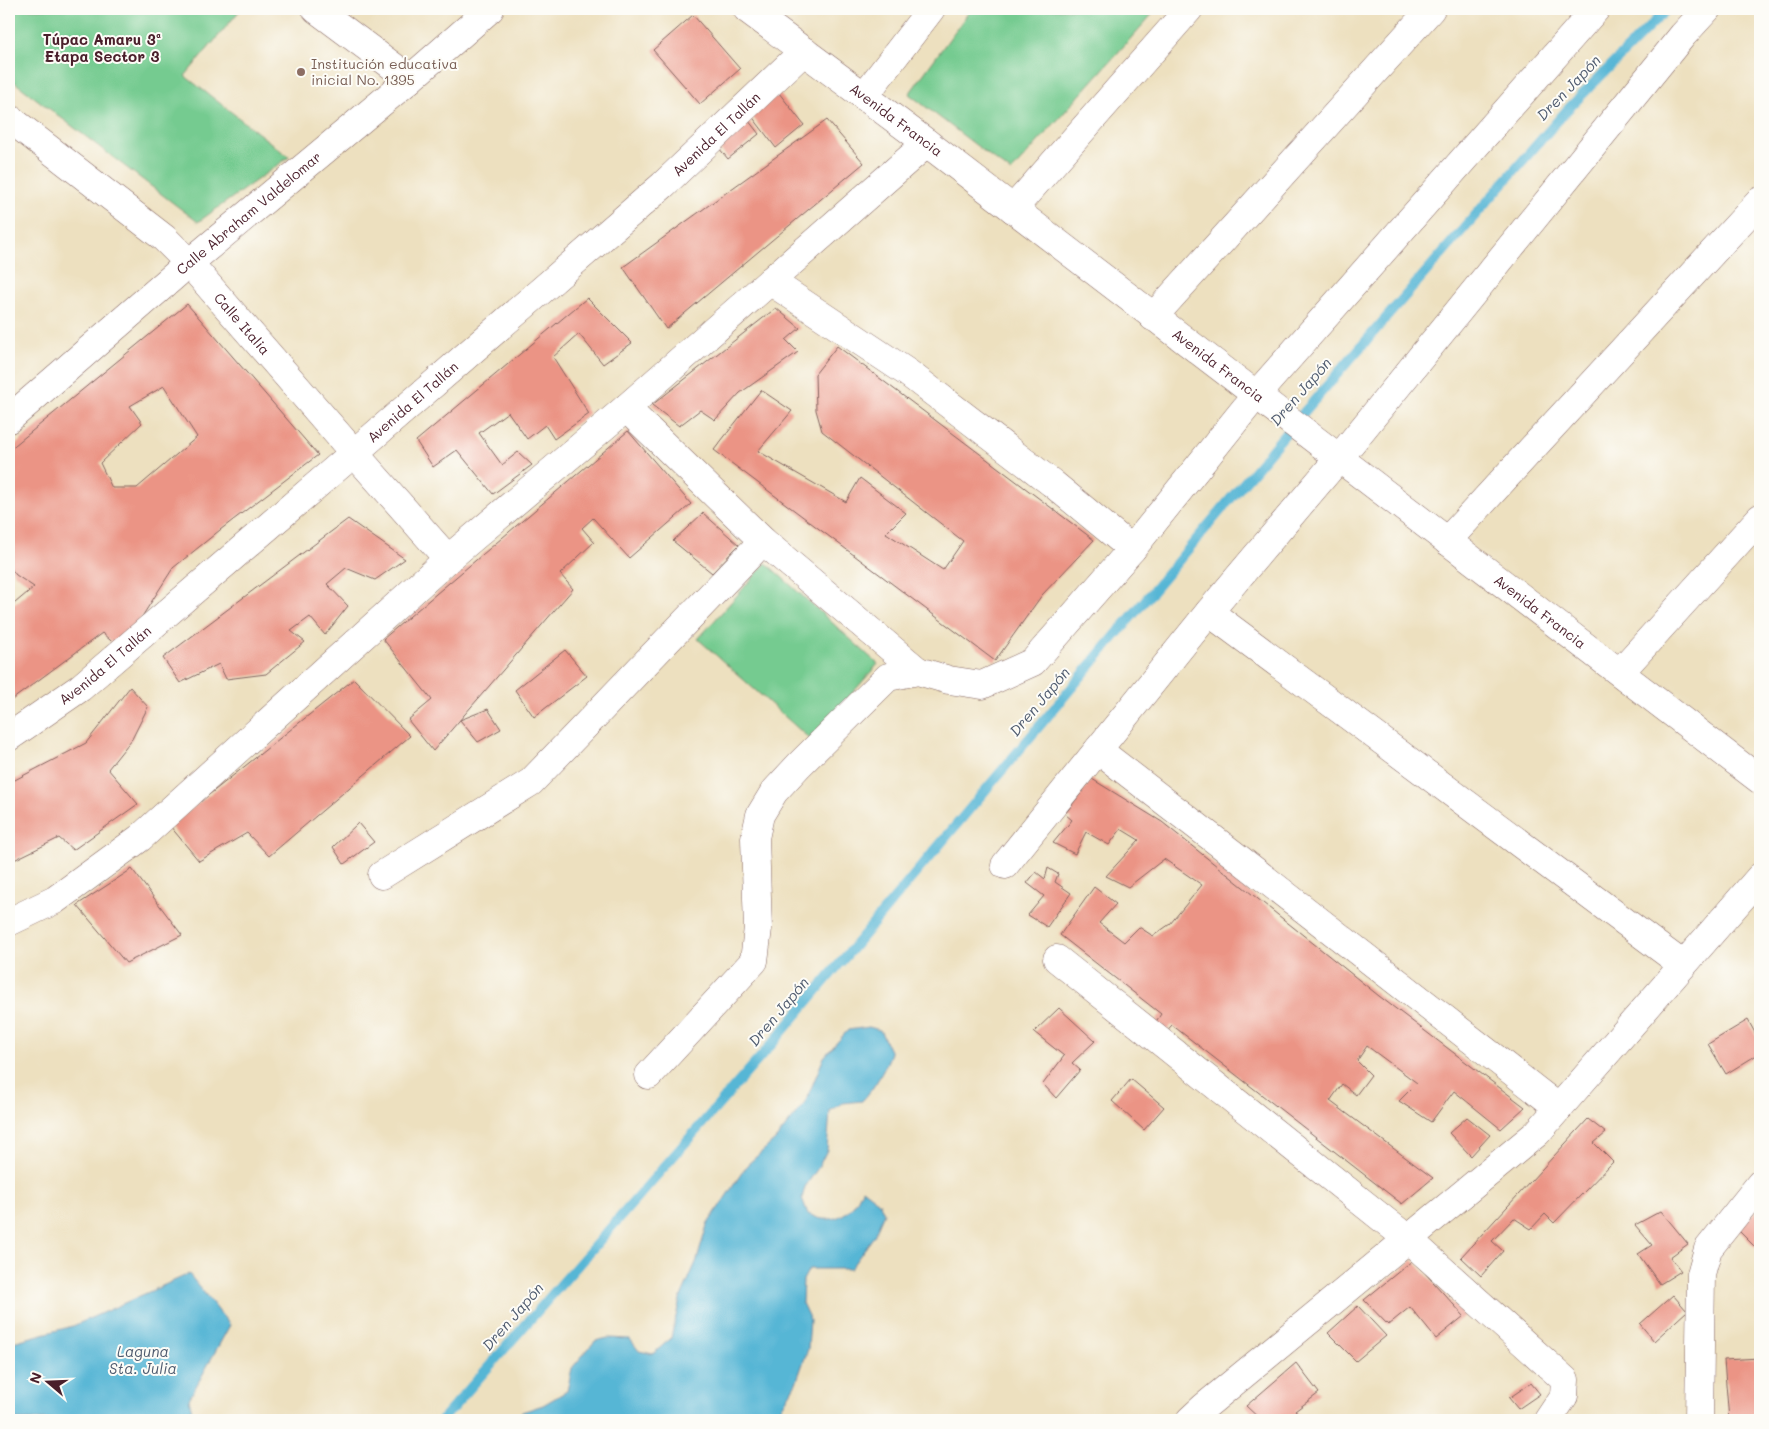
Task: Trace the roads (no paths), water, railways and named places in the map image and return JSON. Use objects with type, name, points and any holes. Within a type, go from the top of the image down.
[{"type":"street","points":[[316,9],[410,79]]},
{"type":"street","name":"Calle Abraham Valdelomar","points":[[9,418],[410,79],[490,9]]},
{"type":"street","name":"Avenida Francia","points":[[747,9],[1013,209],[1760,780]]},
{"type":"street","points":[[864,96],[931,9]]},
{"type":"street","points":[[1013,209],[1190,9]]},
{"type":"street","points":[[1154,317],[1431,9]]},
{"type":"street","points":[[626,408],[763,541],[918,671],[949,680],[982,685],[1033,662],[1262,400],[1596,9]]},
{"type":"street","points":[[1005,865],[1210,612],[1329,450],[1707,9]]},
{"type":"street","name":"Avenida El Tallán","points":[[9,738],[80,688],[354,454],[663,185],[804,51]]},
{"type":"street","name":"Calle Italia","points":[[9,118],[164,238],[190,264],[354,454],[448,559]]},
{"type":"street","points":[[9,922],[55,900],[140,838],[448,559],[626,408],[926,143]]},
{"type":"street","points":[[1447,540],[1760,201]]},
{"type":"street","points":[[770,281],[908,373],[1052,483],[1132,549]]},
{"type":"street","points":[[1620,672],[1760,518]]},
{"type":"street","points":[[382,875],[531,782],[763,541]]},
{"type":"street","points":[[1210,612],[1683,966]]},
{"type":"street","points":[[649,1075],[754,961],[758,928],[755,838],[760,815],[774,792],[798,765],[888,677],[918,671]]},
{"type":"street","points":[[1098,750],[1559,1108]]},
{"type":"street","points":[[1190,1420],[1537,1133],[1760,876]]},
{"type":"street","points":[[1056,959],[1408,1240],[1565,1380],[1564,1396],[1548,1420]]},
{"type":"street","points":[[1699,1420],[1701,1274],[1708,1249],[1760,1184]]},
{"type":"water","points":[[869,1027],[880,1030],[891,1053],[879,1078],[862,1101],[843,1103],[830,1111],[827,1150],[805,1187],[802,1198],[808,1214],[821,1219],[837,1218],[848,1211],[862,1189],[879,1202],[884,1213],[874,1236],[850,1269],[809,1269],[803,1280],[802,1303],[810,1320],[808,1349],[796,1383],[778,1413],[778,1420],[516,1420],[522,1412],[543,1405],[567,1391],[572,1368],[595,1341],[608,1338],[630,1339],[639,1351],[653,1354],[671,1338],[680,1299],[697,1260],[707,1225],[747,1165],[775,1140],[805,1103],[824,1057],[848,1030]]},
{"type":"water","name":"Laguna Sta. Julia","points":[[189,1274],[230,1325],[189,1399],[194,1420],[9,1420],[9,1343],[73,1326]]},
{"type":"waterway","name":"Dren Japón","points":[[442,1420],[772,1044],[1285,434],[1566,111],[1667,9]]},
{"type":"place","name":"Institución educativa inicial No. 1395","points":[[301,72]]},
{"type":"district","name":"Túpac Amaru 3ª Etapa Sector 3","points":[[102,48]]}]
